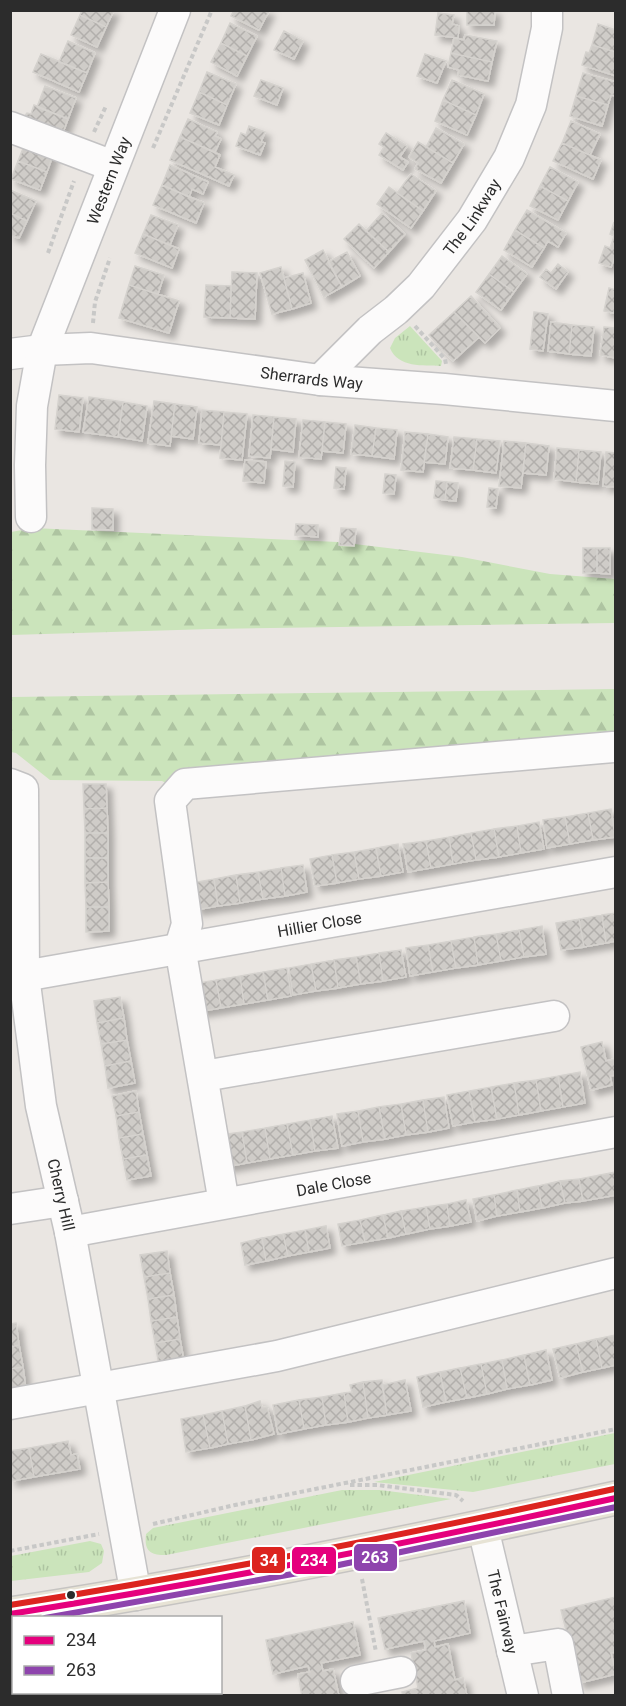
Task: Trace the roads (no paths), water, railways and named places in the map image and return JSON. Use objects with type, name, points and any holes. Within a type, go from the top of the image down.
[{"type":"main road","points":[[10,1614],[136,1595],[483,1528],[615,1498]]},
{"type":"street","name":"Western Way","points":[[31,517],[32,406],[42,350],[175,10]]},
{"type":"street","name":"The Linkway","points":[[320,380],[370,330],[396,310],[421,286],[472,220],[509,158],[531,105],[547,28],[547,10]]},
{"type":"street","points":[[10,127],[113,166]]},
{"type":"street","name":"Sherrards Way","points":[[10,354],[91,348],[320,380],[444,389],[615,406]]},
{"type":"street","points":[[224,1203],[204,1076],[180,947],[187,924],[170,801],[185,784],[613,747]]},
{"type":"street","name":"Cherry Hill","points":[[17,787],[24,976],[41,1106],[70,1232],[122,1530],[136,1595]]},
{"type":"street","name":"Hillier Close","points":[[24,976],[615,872]]},
{"type":"street","points":[[204,1076],[554,1016]]},
{"type":"street","name":"Dale Close","points":[[70,1232],[607,1133]]},
{"type":"street","points":[[10,1209],[63,1202]]},
{"type":"street","points":[[10,1404],[277,1356],[615,1273]]},
{"type":"street","name":"The Fairway","points":[[483,1528],[523,1695]]},
{"type":"street","points":[[512,1651],[558,1644],[568,1695]]}]
